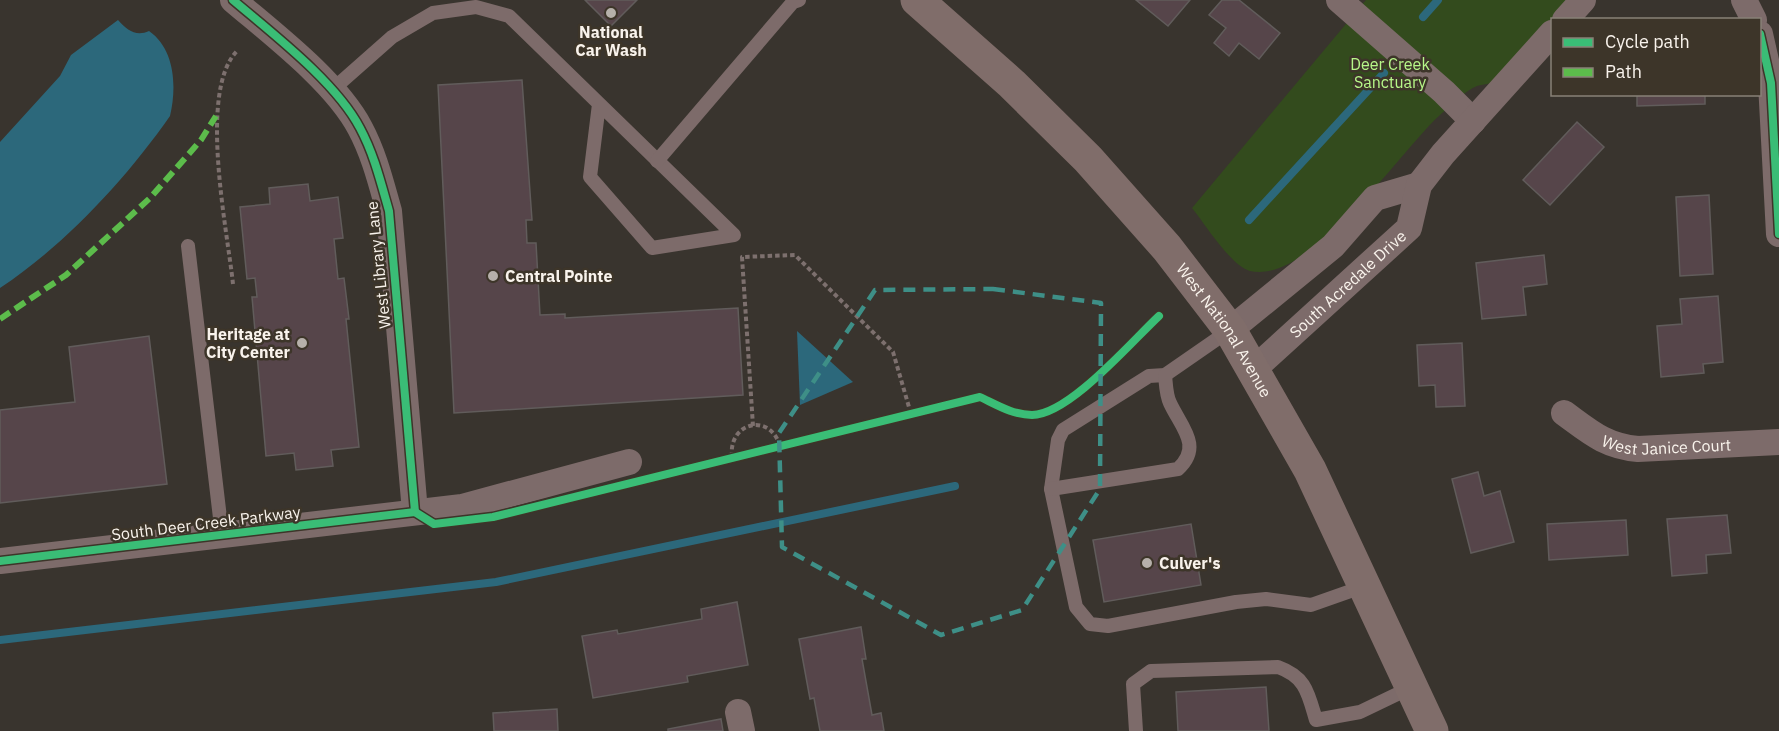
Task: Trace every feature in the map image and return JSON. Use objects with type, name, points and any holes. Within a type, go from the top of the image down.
[{"type":"main road","name":"West National Avenue","points":[[917,0],[1012,84],[1088,159],[1167,248],[1230,330],[1310,470],[1432,731]]},
{"type":"street","name":"West Library Lane","points":[[233,0],[332,90],[360,127],[375,164],[389,211],[415,512]]},
{"type":"street","points":[[1339,0],[1444,92],[1473,121]]},
{"type":"street","points":[[1567,18],[1583,0]]},
{"type":"street","points":[[1744,0],[1753,18]]},
{"type":"street","name":"South Acredale Drive","points":[[1253,370],[1409,228],[1419,185],[1551,34]]},
{"type":"street","points":[[1761,37],[1775,83],[1779,234]]},
{"type":"street","points":[[1230,330],[1333,246],[1375,198],[1419,185]]},
{"type":"street","name":"West Janice Court","points":[[1564,413],[1606,443],[1617,447],[1638,449],[1779,442]]},
{"type":"street","name":"South Deer Creek Parkway","points":[[0,561],[462,507],[629,462]]},
{"type":"lane","points":[[657,161],[795,1]]},
{"type":"lane","points":[[332,90],[392,37],[433,13],[476,7],[509,16],[734,235],[652,248],[591,177],[599,104]]},
{"type":"lane","points":[[188,246],[222,535]]},
{"type":"lane","points":[[1230,330],[1165,375],[1149,376],[1063,430],[1058,440],[1051,489],[1076,607],[1090,624],[1107,626],[1266,599],[1311,605],[1365,586]]},
{"type":"lane","points":[[1051,489],[1178,469],[1187,460],[1191,453],[1190,444],[1168,401],[1165,375]]},
{"type":"lane","points":[[1136,731],[1133,684],[1151,671],[1278,667],[1295,673],[1308,693],[1317,725],[1360,712],[1412,687]]},
{"type":"path","points":[[233,284],[215,128],[220,79],[227,61],[237,51]]},
{"type":"path","points":[[753,426],[742,257],[795,255],[892,352],[911,414]]},
{"type":"path","points":[[900,417],[923,411]]},
{"type":"path","points":[[732,457],[731,449],[736,434],[753,426],[766,427],[773,432],[780,446]]},
{"type":"path","points":[[771,448],[791,443]]},
{"type":"path","points":[[721,460],[742,455]]},
{"type":"highlighted area","points":[[993,289],[1101,303],[1100,489],[1022,610],[941,635],[782,547],[779,433],[875,290]]},
{"type":"green space","name":"Deer Creek Sanctuary","points":[[1366,0],[1569,0],[1499,80],[1473,88],[1449,107],[1353,211],[1327,237],[1300,257],[1274,270],[1250,271],[1243,268],[1227,253],[1192,208]]},
{"type":"water","points":[[118,20],[132,31],[144,33],[149,31],[164,48],[172,69],[173,93],[170,116],[153,140],[93,210],[48,252],[0,288],[0,142],[60,76],[71,55]]},
{"type":"water","points":[[797,331],[853,382],[800,405]]},
{"type":"building","name":"National Car Wash","points":[[585,0],[637,0],[611,26]]},
{"type":"building","points":[[1136,0],[1190,0],[1168,26]]},
{"type":"building","points":[[1222,0],[1239,0],[1280,33],[1259,59],[1239,43],[1229,56],[1214,43],[1226,28],[1209,15]]},
{"type":"building","name":"Central Pointe","points":[[522,80],[532,220],[526,220],[527,243],[536,243],[540,315],[565,314],[565,318],[738,308],[743,395],[454,413],[438,85]]},
{"type":"building","points":[[1637,96],[1705,96],[1705,104],[1637,106]]},
{"type":"building","points":[[1577,122],[1604,147],[1550,205],[1523,180]]},
{"type":"building","name":"Heritage at City Center","points":[[308,184],[310,201],[338,197],[343,238],[334,239],[338,279],[344,278],[349,319],[346,319],[359,447],[331,450],[333,466],[296,470],[294,453],[266,456],[252,297],[257,297],[255,278],[247,279],[240,207],[270,204],[269,188]]},
{"type":"building","points":[[1709,195],[1713,274],[1680,276],[1676,197]]},
{"type":"building","points":[[1544,255],[1547,284],[1523,287],[1526,315],[1482,319],[1476,263]]},
{"type":"building","points":[[1718,296],[1723,362],[1703,364],[1704,373],[1661,377],[1657,326],[1682,324],[1680,299]]},
{"type":"building","points":[[149,336],[167,484],[0,503],[0,410],[75,402],[69,347]]},
{"type":"building","points":[[1462,343],[1465,406],[1436,407],[1435,385],[1419,386],[1417,345]]},
{"type":"building","points":[[1478,472],[1484,496],[1500,491],[1514,542],[1471,553],[1452,479]]},
{"type":"building","points":[[1727,515],[1731,553],[1706,555],[1707,573],[1672,576],[1667,519]]},
{"type":"building","points":[[1626,520],[1628,555],[1549,560],[1547,524]]},
{"type":"building","name":"Culver's","points":[[1191,524],[1201,585],[1104,602],[1093,540]]},
{"type":"building","points":[[737,602],[748,665],[687,676],[688,682],[593,698],[582,636],[617,630],[618,634],[702,619],[701,609]]},
{"type":"building","points":[[861,627],[866,659],[862,659],[872,715],[881,713],[884,731],[820,731],[814,698],[810,699],[799,639]]},
{"type":"building","points":[[1266,687],[1269,731],[1178,731],[1176,692]]},
{"type":"building","points":[[557,709],[558,731],[494,731],[493,713]]},
{"type":"building","points":[[721,719],[723,731],[668,731],[668,729]]},
{"type":"waterway","points":[[1423,17],[1438,0]]},
{"type":"waterway","points":[[1249,220],[1384,73]]},
{"type":"waterway","points":[[0,640],[496,582],[955,486]]},
{"type":"marked path","points":[[0,319],[66,275],[150,198],[201,140],[216,116]]},
{"type":"cycle path","points":[[233,0],[284,43],[336,93],[360,128],[373,158],[389,211],[415,512]]},
{"type":"cycle path","points":[[1761,38],[1771,83],[1779,234]]},
{"type":"cycle path","points":[[415,512],[434,524],[493,517],[980,397],[1018,413],[1032,415],[1047,412],[1064,403],[1099,375],[1159,316]]},
{"type":"cycle path","points":[[0,561],[415,512]]},
{"type":"place","name":"National Car Wash","points":[[611,13]]},
{"type":"place","name":"Central Pointe","points":[[493,276]]},
{"type":"place","name":"Heritage at City Center","points":[[302,343]]},
{"type":"place","name":"Culver's","points":[[1147,563]]}]
